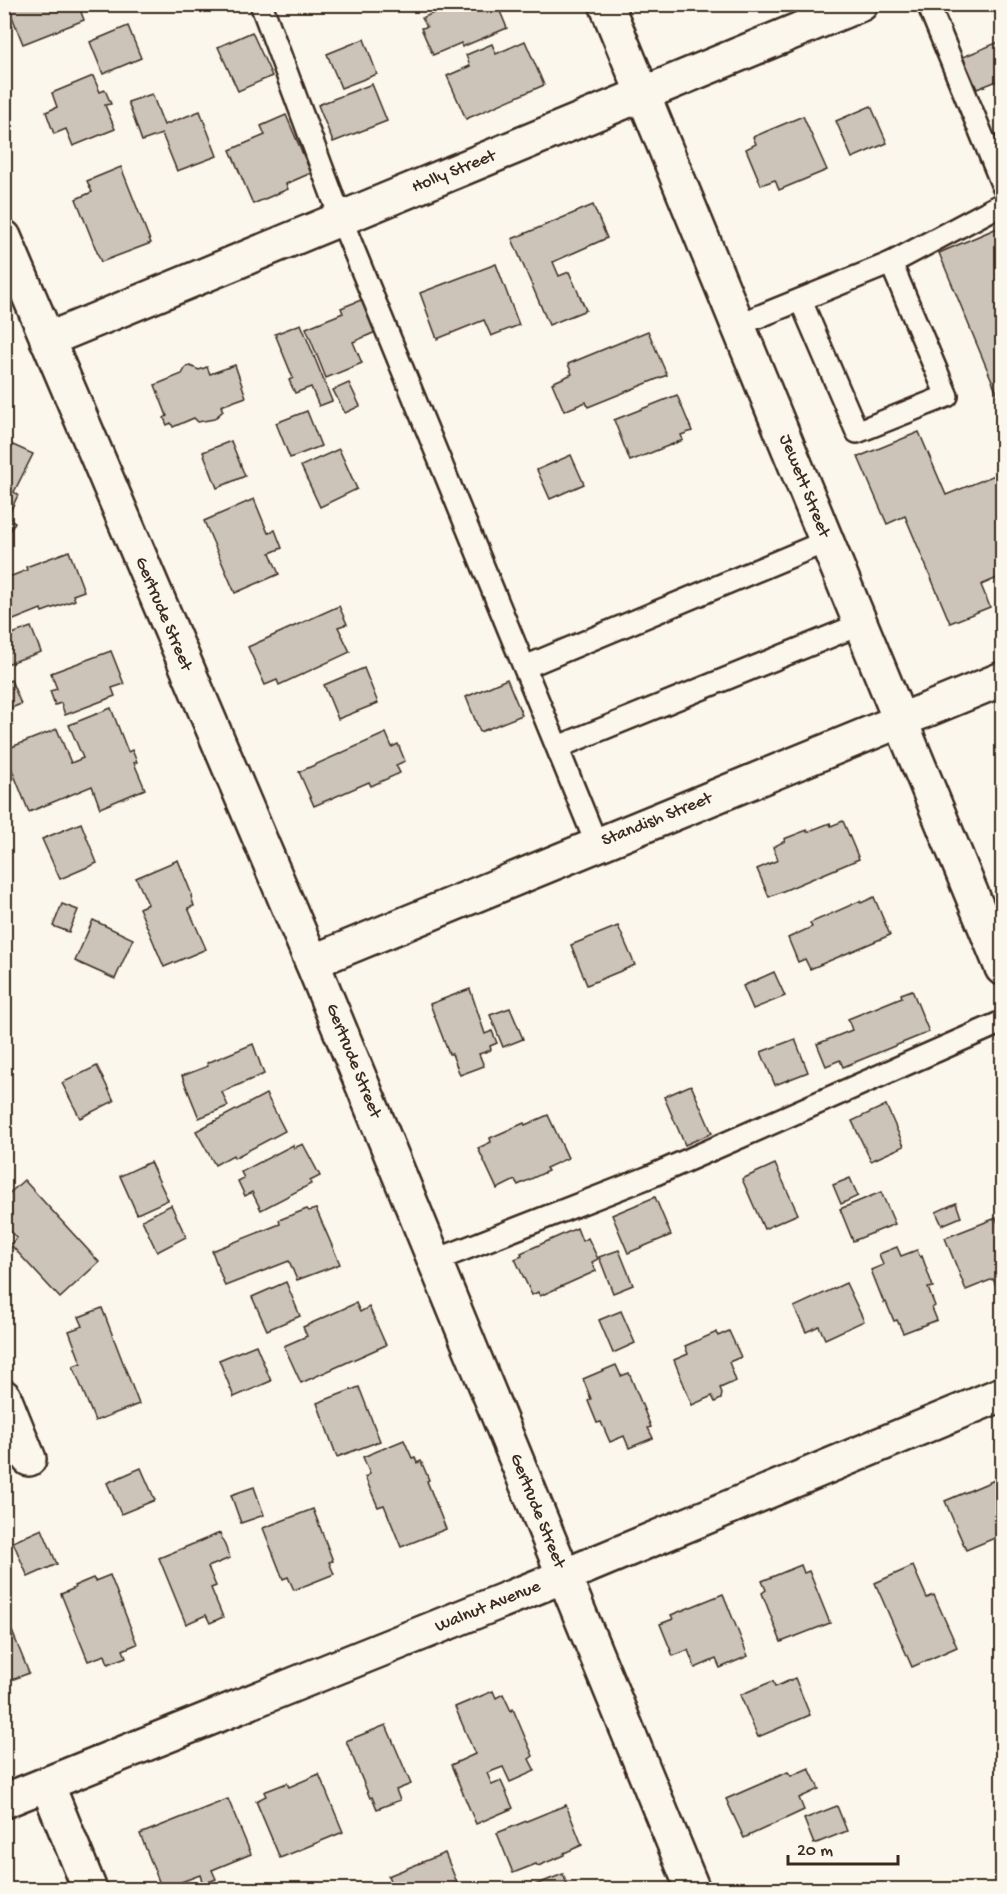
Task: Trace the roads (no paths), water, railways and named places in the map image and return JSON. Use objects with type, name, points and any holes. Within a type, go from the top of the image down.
[{"type":"street","name":"Jewett Street","points":[[606,4],[1002,968]]},
{"type":"street","name":"Holly Street","points":[[47,340],[861,4]]},
{"type":"street","name":"Gertrude Street","points":[[4,237],[312,962],[693,1890]]},
{"type":"street","name":"Standish Street","points":[[312,962],[1002,679]]},
{"type":"street","name":"Walnut Avenue","points":[[4,1801],[564,1576],[1002,1394]]},
{"type":"street","points":[[4,1397],[29,1459]]},
{"type":"street","points":[[47,1784],[90,1890]]},
{"type":"lane","points":[[261,4],[341,219],[597,845]]},
{"type":"lane","points":[[928,4],[1002,184]]},
{"type":"lane","points":[[738,326],[891,263],[1002,204]]},
{"type":"lane","points":[[801,301],[856,432],[947,396],[891,263]]},
{"type":"lane","points":[[525,667],[827,541]]},
{"type":"lane","points":[[558,747],[861,624]]},
{"type":"lane","points":[[434,1261],[649,1177],[1002,1022]]}]
